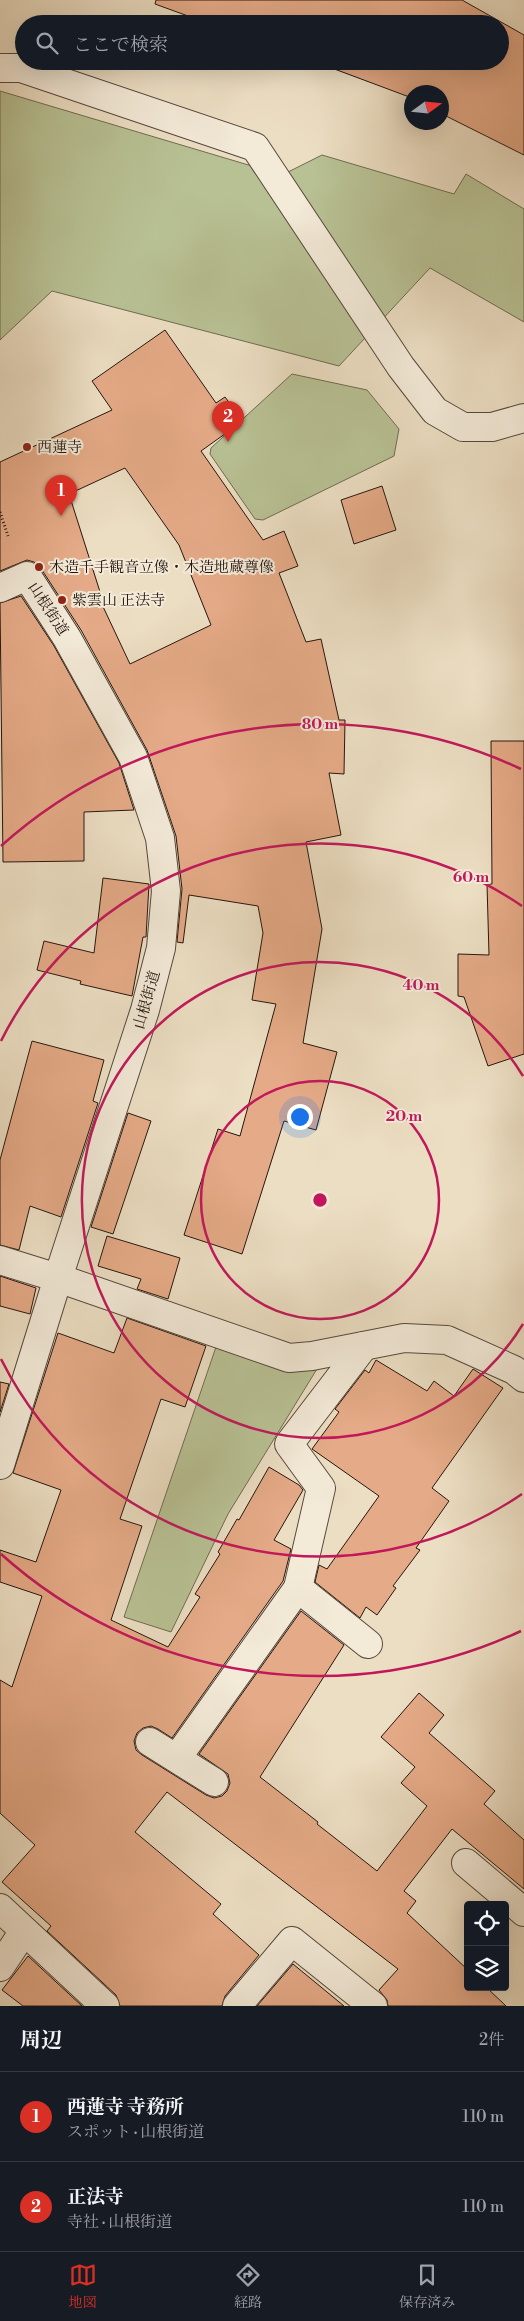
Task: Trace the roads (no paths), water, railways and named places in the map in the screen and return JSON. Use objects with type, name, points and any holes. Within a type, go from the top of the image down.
[{"type":"street","points":[[0,68],[15,68]]},
{"type":"street","points":[[27,70],[255,147],[401,367],[435,411],[463,427],[492,427],[524,418]]},
{"type":"street","name":"山根街道","points":[[0,588],[27,576],[67,638],[133,757],[160,838],[166,891],[161,948],[145,1010],[58,1278],[0,1466]]},
{"type":"street","points":[[0,1260],[58,1278],[289,1358],[312,1356],[404,1338],[447,1340],[520,1368]]},
{"type":"street","points":[[177,1758],[298,1588],[322,1488],[289,1444],[364,1346]]},
{"type":"street","points":[[298,1588],[368,1644]]},
{"type":"street","points":[[150,1742],[214,1782]]},
{"type":"street","points":[[466,1863],[524,1912]]},
{"type":"street","points":[[0,1908],[104,2006]]},
{"type":"street","points":[[0,1967],[24,1931]]},
{"type":"street","points":[[237,2006],[292,1941],[372,2006]]},
{"type":"place","name":"正法寺","points":[[228,442]]},
{"type":"place","name":"西蓮寺","points":[[27,447]]},
{"type":"place","name":"西蓮寺 寺務所","points":[[61,516]]},
{"type":"place","name":"木造千手観音立像・木造地蔵尊像","points":[[39,567]]},
{"type":"place","name":"紫雲山 正法寺","points":[[62,600]]}]
